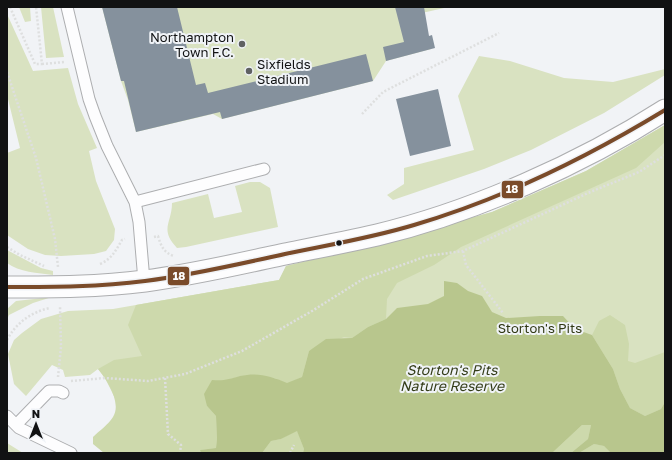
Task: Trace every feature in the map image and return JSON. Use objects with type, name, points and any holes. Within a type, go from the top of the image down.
[{"type":"street","points":[[7,287],[73,287],[144,281],[237,264],[377,235],[420,223],[501,194],[545,175],[622,135],[665,110]]},
{"type":"lane","points":[[67,7],[90,99],[101,132],[135,202],[139,222],[144,281]]},
{"type":"lane","points":[[135,202],[264,169]]},
{"type":"lane","points":[[16,425],[49,391],[58,389]]},
{"type":"lane","points":[[7,416],[16,425],[71,453]]},
{"type":"path","points":[[10,7],[35,64],[81,62]]},
{"type":"path","points":[[36,7],[42,64]]},
{"type":"path","points":[[362,114],[383,92],[499,33]]},
{"type":"path","points":[[7,72],[36,158],[55,239],[58,269],[54,268]]},
{"type":"path","points":[[7,340],[17,325],[28,317],[48,308],[60,306],[60,347],[57,372],[58,389],[105,378],[148,381],[185,374],[242,351],[312,311],[363,278],[427,256],[463,251],[588,193],[639,172],[665,155]]},
{"type":"path","points":[[158,236],[164,250],[168,254],[178,257]]},
{"type":"path","points":[[97,265],[106,261],[113,255],[122,240]]},
{"type":"path","points":[[7,247],[34,262],[50,268]]},
{"type":"path","points":[[463,251],[466,265],[503,313]]},
{"type":"path","points":[[165,378],[168,434],[181,445],[180,453]]},
{"type":"path","points":[[290,453],[294,445]]},
{"type":"green space","points":[[19,7],[30,7],[31,21],[25,22]]},
{"type":"green space","points":[[41,7],[53,7],[64,57],[46,58]]},
{"type":"green space","name":"Sixfields Stadium","points":[[102,7],[444,8],[422,13],[431,49],[386,61],[373,81],[222,119],[213,114],[136,132]]},
{"type":"green space","points":[[7,14],[33,71],[68,68],[78,104],[97,148],[89,151],[96,181],[115,229],[114,240],[106,251],[94,254],[61,256],[45,255],[28,249],[7,235],[7,153],[20,148],[7,95]]},
{"type":"green space","points":[[479,56],[510,61],[564,78],[613,82],[665,69],[665,75],[604,113],[531,150],[484,169],[393,200],[387,195],[404,184],[404,168],[474,150],[458,96]]},
{"type":"green space","name":"Storton's Pits","points":[[665,125],[665,453],[142,453],[105,378],[98,369],[90,375],[65,377],[63,370],[52,365],[26,396],[14,384],[8,354],[14,340],[41,319],[68,311],[113,309],[279,280],[286,266],[378,244],[492,212],[586,171]]},
{"type":"green space","points":[[250,182],[260,182],[270,188],[278,227],[177,248],[169,236],[168,231],[172,203],[208,194],[214,218],[242,212],[235,186]]},
{"type":"green space","points":[[7,250],[41,268],[53,271],[53,275],[29,272],[12,266],[7,263]]},
{"type":"green space","points":[[52,297],[33,303],[9,315],[7,319],[7,309],[16,301]]},
{"type":"green space","points":[[7,443],[23,453],[7,453]]},
{"type":"shaded area","points":[[665,125],[665,142],[636,168],[461,247],[434,265],[397,283],[387,299],[386,319],[368,327],[352,338],[344,337],[309,351],[302,377],[287,384],[275,378],[241,376],[224,381],[207,406],[216,416],[216,448],[200,450],[201,453],[104,453],[93,444],[93,437],[113,417],[116,405],[109,385],[98,369],[114,360],[142,356],[128,325],[136,305],[279,280],[286,266],[378,244],[492,212],[586,171]]},
{"type":"shaded area","points":[[610,315],[625,325],[629,344],[628,361],[635,363],[665,352],[665,402],[661,409],[645,416],[630,408],[620,389],[613,369],[592,335],[599,321]]},
{"type":"shaded area","points":[[582,425],[591,425],[588,439],[571,453],[552,453]]},
{"type":"shaded area","points":[[297,430],[304,449],[303,453],[262,453],[271,441],[281,439]]},
{"type":"shaded area","points":[[594,444],[604,446],[611,453],[579,453]]},
{"type":"water","name":"Storton's Pits Nature Reserve","points":[[444,281],[457,283],[468,291],[482,296],[492,312],[506,318],[563,316],[575,329],[592,335],[613,369],[620,389],[630,408],[645,416],[661,409],[665,402],[665,453],[611,453],[604,446],[594,444],[579,453],[571,453],[588,439],[591,425],[582,425],[552,453],[303,453],[304,449],[297,431],[281,439],[271,441],[262,453],[201,453],[200,450],[216,448],[216,416],[207,406],[204,394],[212,380],[224,380],[253,374],[275,378],[287,383],[302,377],[309,351],[326,339],[352,338],[368,327],[386,319],[397,308],[428,304],[444,296]]},
{"type":"building","points":[[102,7],[177,7],[196,85],[205,83],[208,93],[366,54],[373,81],[222,119],[220,112],[136,132],[124,81],[121,81]]},
{"type":"building","points":[[395,7],[424,7],[429,36],[432,35],[435,48],[386,61],[383,47],[404,42]]},
{"type":"building","points":[[438,89],[451,146],[410,156],[396,99]]},
{"type":"transit line","name":"18","points":[[7,287],[94,286],[163,279],[366,238],[398,230],[447,215],[512,190],[605,145],[665,110]]},
{"type":"place","name":"Northampton Town F.C.","points":[[242,44]]},
{"type":"place","name":"Sixfields Stadium","points":[[249,71]]}]
